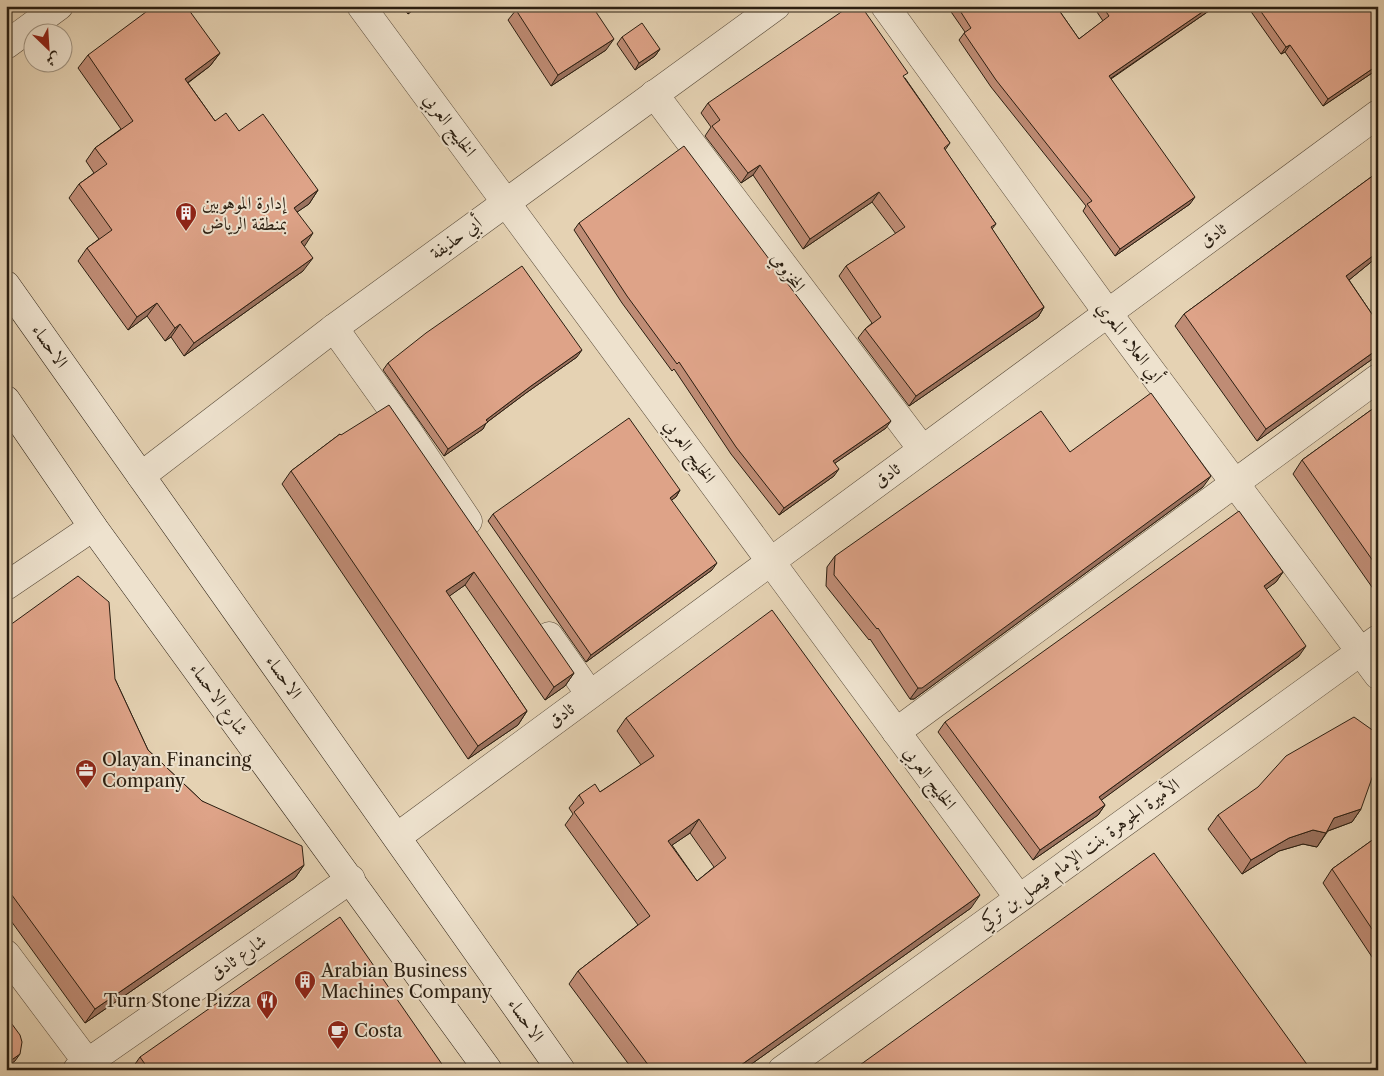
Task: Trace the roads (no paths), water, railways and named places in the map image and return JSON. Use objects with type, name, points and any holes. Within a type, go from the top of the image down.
[{"type":"street","points":[[6,45],[59,6]]},
{"type":"street","name":"الخليج العربي","points":[[361,6],[1018,897]]},
{"type":"street","name":"أبي حذيفة","points":[[141,476],[334,328],[776,6]]},
{"type":"street","name":"أبي العلاء المعري","points":[[885,6],[1108,312],[1236,482],[1369,645],[1378,676]]},
{"type":"street","name":"المخزومي","points":[[654,94],[922,449]]},
{"type":"street","name":"ثادق","points":[[397,837],[1378,114]]},
{"type":"street","name":"الاحساء","points":[[6,285],[561,1070]]},
{"type":"street","points":[[334,328],[409,433],[481,540]]},
{"type":"street","points":[[896,732],[1378,378]]},
{"type":"street","name":"شارع الاحساء","points":[[6,400],[93,527],[351,879],[488,1070]]},
{"type":"street","points":[[6,586],[93,527]]},
{"type":"street","points":[[532,613],[590,694]]},
{"type":"street","name":"الأميرة الجوهرة بنت الإمام فيصل بن تركي","points":[[782,1070],[1018,897],[1369,645]]},
{"type":"street","name":"شارع ثادق","points":[[86,1067],[351,879]]},
{"type":"street","points":[[6,954],[86,1067]]},
{"type":"place","name":"إدارة الموهوبين بمنطقة الرياض","points":[[186,232]]},
{"type":"place","name":"Olayan Financing Company","points":[[86,789]]},
{"type":"place","name":"Arabian Business Machines Company","points":[[305,1000]]},
{"type":"place","name":"Turn Stone Pizza","points":[[267,1020]]},
{"type":"place","name":"Costa","points":[[338,1050]]}]
